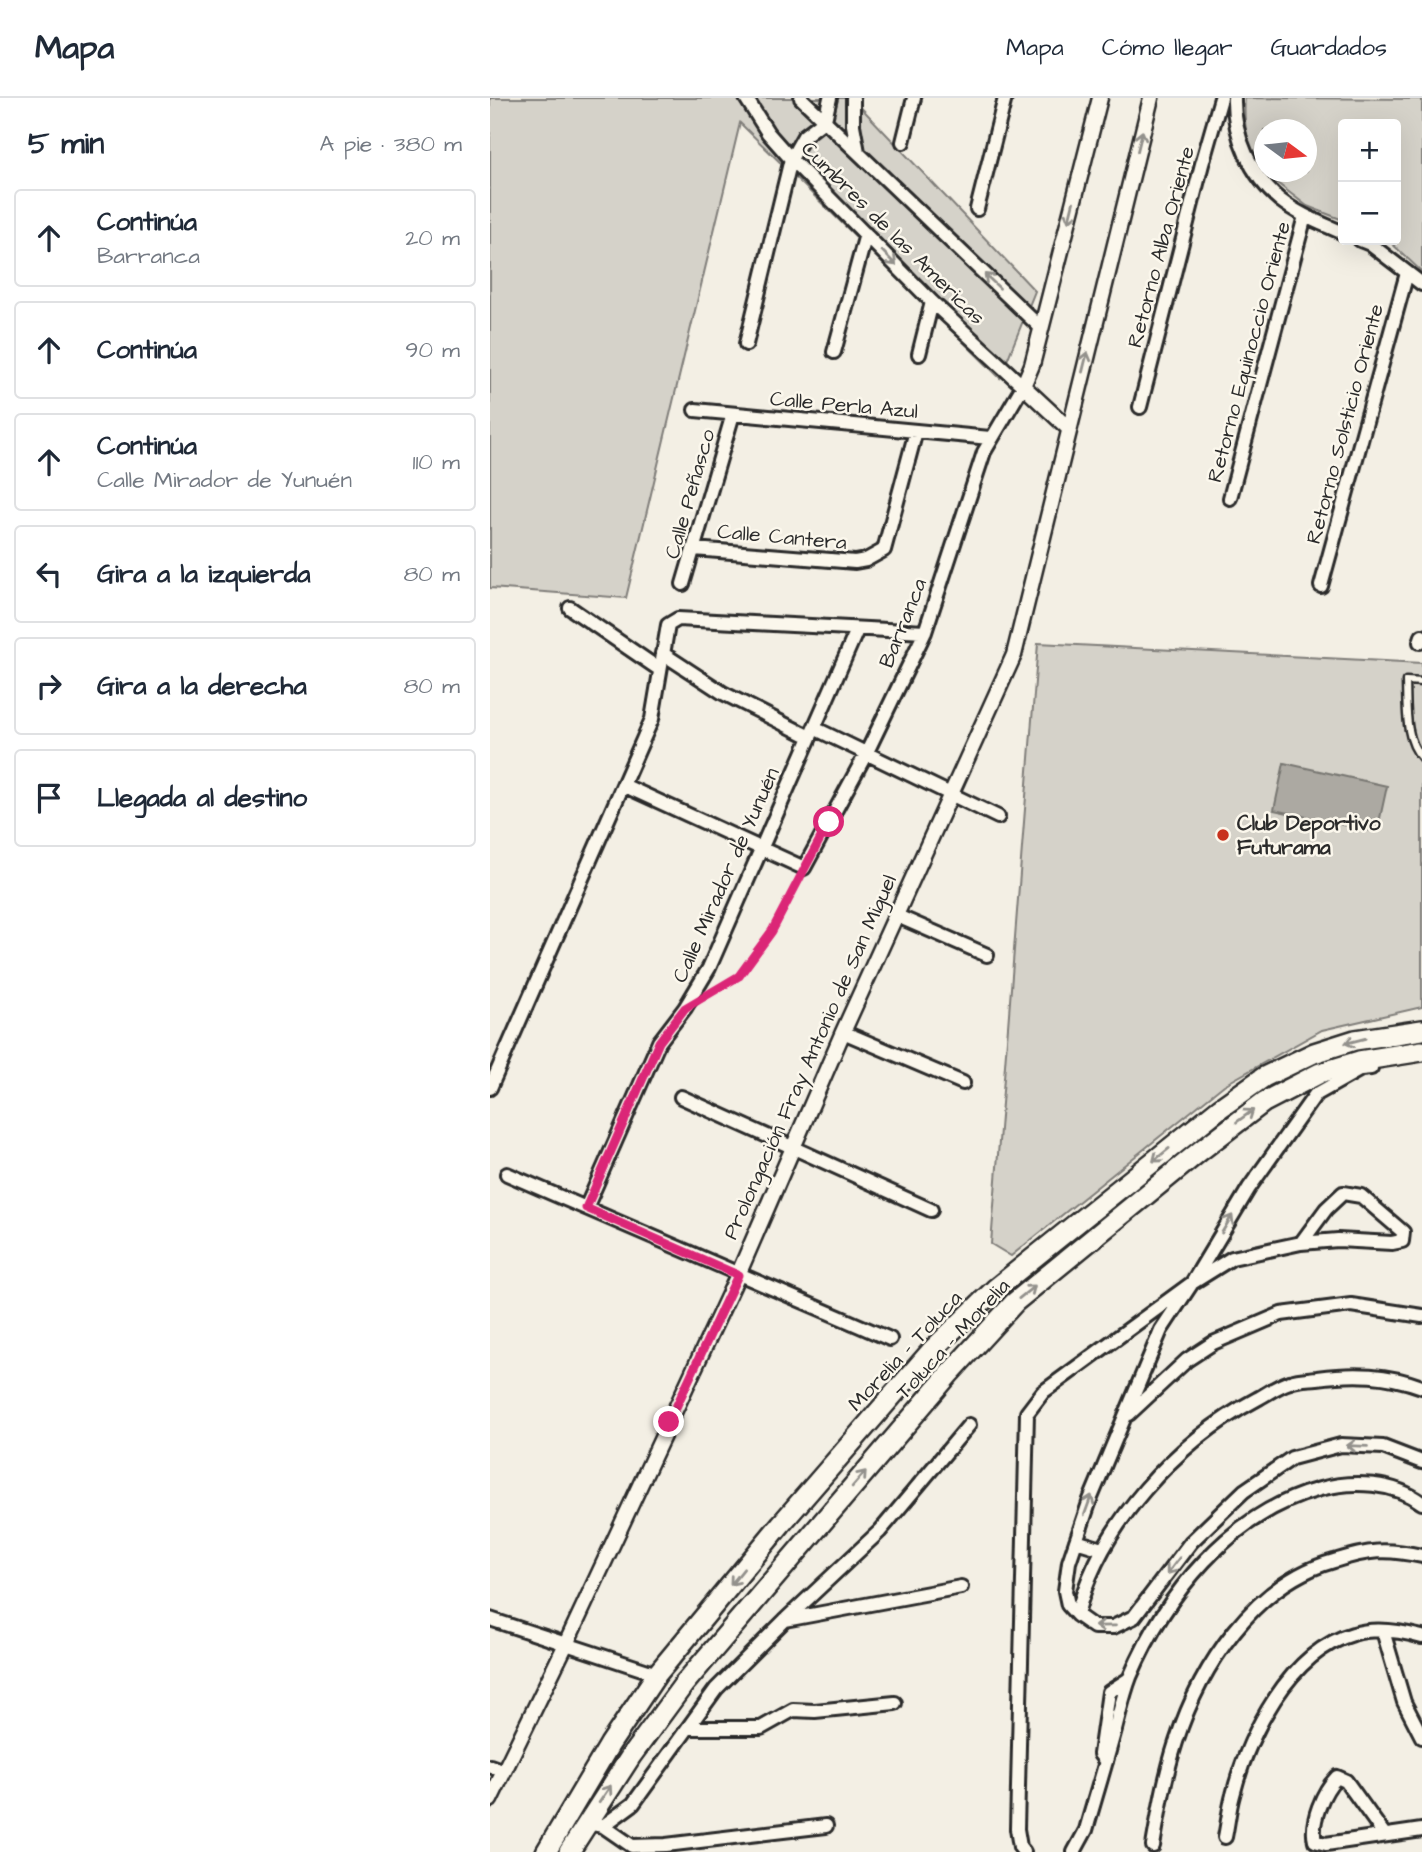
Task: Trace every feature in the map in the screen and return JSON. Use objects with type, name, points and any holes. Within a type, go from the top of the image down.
[{"type":"main road","name":"Morelia - Toluca","points":[[546,1852],[610,1744],[657,1674],[781,1524],[932,1350],[995,1289],[1220,1108],[1264,1077],[1314,1053],[1355,1040],[1422,1030]]},
{"type":"main road","name":"Toluca - Morelia","points":[[569,1852],[595,1824],[631,1756],[684,1684],[1015,1302],[1264,1102],[1320,1073],[1359,1061],[1422,1051]]},
{"type":"main road","points":[[814,1531],[799,1519],[799,1513],[887,1415],[932,1350]]},
{"type":"main road","points":[[684,1684],[730,1613],[789,1544],[789,1536],[781,1524]]},
{"type":"street","name":"Cumbres de las Americas","points":[[746,98],[762,125],[791,159],[932,302],[1023,386]]},
{"type":"street","name":"Cumbres de las Americas","points":[[801,98],[1041,328]]},
{"type":"street","points":[[746,344],[791,159],[804,136],[825,120],[830,98]]},
{"type":"street","points":[[853,98],[853,125],[858,152]]},
{"type":"street","points":[[903,142],[914,98]]},
{"type":"street","points":[[977,209],[1005,98]]},
{"type":"street","points":[[1068,428],[1023,386],[1032,365],[1100,98]]},
{"type":"street","name":"Prolongación Fray Antonio de San Miguel","points":[[490,1800],[497,1768],[566,1644],[738,1275],[895,915],[1014,655],[1150,98]]},
{"type":"street","name":"Retorno Alba Oriente","points":[[1140,407],[1221,98]]},
{"type":"street","points":[[1234,98],[1236,123],[1246,155],[1261,180],[1279,199],[1305,216],[1338,231]]},
{"type":"street","name":"Retorno Equinoccio Oriente","points":[[1230,498],[1305,216]]},
{"type":"street","points":[[834,352],[866,234]]},
{"type":"street","points":[[1371,245],[1422,284]]},
{"type":"street","name":"Retorno Solsticio Oriente","points":[[1321,586],[1407,273]]},
{"type":"street","points":[[919,354],[932,302]]},
{"type":"street","name":"Barranca","points":[[804,868],[867,752],[925,632],[990,438],[1023,386]]},
{"type":"street","name":"Calle Perla Azul","points":[[695,410],[990,438]]},
{"type":"street","name":"Calle Peñasco","points":[[683,584],[733,414]]},
{"type":"street","name":"Calle Cantera","points":[[694,549],[855,562],[866,560],[884,550],[916,431]]},
{"type":"street","points":[[570,608],[659,669]]},
{"type":"street","points":[[490,1088],[652,719],[668,625],[678,619],[925,632]]},
{"type":"street","name":"Calle Mirador de Yunuén","points":[[586,1208],[659,1042],[685,1008],[709,968],[857,630]]},
{"type":"street","points":[[662,653],[723,693],[812,733],[867,752],[998,817]]},
{"type":"street","points":[[623,785],[804,868]]},
{"type":"street","points":[[895,915],[987,955]]},
{"type":"street","points":[[843,1032],[962,1083]]},
{"type":"street","points":[[1422,1059],[1361,1069],[1315,1095],[1249,1188],[1161,1330],[1143,1370],[1090,1500],[1069,1562],[1065,1591],[1068,1605],[1094,1627],[1113,1627],[1134,1617],[1191,1542],[1244,1491],[1292,1458],[1341,1445],[1383,1447],[1422,1462]]},
{"type":"street","points":[[681,1097],[931,1210]]},
{"type":"street","points":[[506,1174],[890,1339]]},
{"type":"street","points":[[1024,1852],[1020,1847],[1017,1829],[1027,1413],[1043,1392],[1192,1283],[1232,1258],[1301,1243],[1338,1240],[1392,1243],[1402,1241],[1403,1232],[1361,1196],[1343,1193],[1326,1209],[1301,1243]]},
{"type":"street","points":[[1124,1419],[1187,1360],[1213,1343],[1281,1314],[1351,1306],[1422,1316]]},
{"type":"street","points":[[1143,1370],[1165,1380]]},
{"type":"street","points":[[1077,1615],[1083,1593],[1102,1549],[1136,1499],[1183,1452],[1235,1411],[1290,1382],[1348,1373],[1397,1378],[1422,1387]]},
{"type":"street","points":[[595,1824],[633,1804],[716,1689],[880,1531],[969,1425]]},
{"type":"street","points":[[1074,1852],[1086,1830],[1106,1762],[1100,1754],[1109,1692],[1129,1679],[1161,1616],[1194,1573],[1233,1533],[1302,1494],[1334,1486],[1378,1484],[1422,1503]]},
{"type":"street","points":[[1076,1541],[1102,1549]]},
{"type":"street","points":[[1153,1846],[1161,1798],[1176,1741],[1196,1693],[1242,1621],[1274,1590],[1313,1566],[1378,1550],[1422,1556]]},
{"type":"street","points":[[785,1620],[961,1587]]},
{"type":"street","points":[[490,1619],[657,1674]]},
{"type":"street","points":[[1383,1631],[1404,1702],[1422,1737]]},
{"type":"street","points":[[1225,1837],[1233,1795],[1247,1753],[1268,1710],[1293,1675],[1323,1648],[1353,1634],[1383,1631],[1422,1637]]},
{"type":"street","points":[[688,1728],[761,1728],[793,1710],[815,1711],[895,1703]]},
{"type":"street","points":[[1384,1834],[1346,1781],[1337,1777],[1328,1786],[1312,1831],[1315,1841],[1326,1844],[1422,1830]]},
{"type":"street","points":[[595,1824],[632,1846],[666,1845],[826,1826]]},
{"type":"lane","points":[[1422,682],[1406,681],[1407,715],[1413,748],[1422,758]]},
{"type":"path","points":[[685,1008],[739,976],[772,931],[804,868]]},
{"type":"shaded area","points":[[490,98],[852,98],[1035,291],[1000,378],[740,123],[626,598],[490,588]]},
{"type":"shaded area","points":[[1245,98],[1422,99],[1422,272],[1393,245],[1401,245],[1401,119],[1338,119],[1338,218],[1307,206],[1276,182],[1317,182],[1317,119],[1254,119],[1254,154],[1247,137]]},
{"type":"shaded area","name":"Club Deportivo Futurama","points":[[1038,643],[1422,663],[1422,1007],[1322,1030],[1224,1085],[1011,1256],[991,1244]]},
{"type":"shaded area","points":[[1284,763],[1387,786],[1377,832],[1274,810]]},
{"type":"place","name":"Club Deportivo Futurama","points":[[1223,835]]},
{"type":"route","points":[[669,1422],[738,1275],[586,1208],[659,1042],[685,1008],[739,976],[772,931],[829,822]]}]
